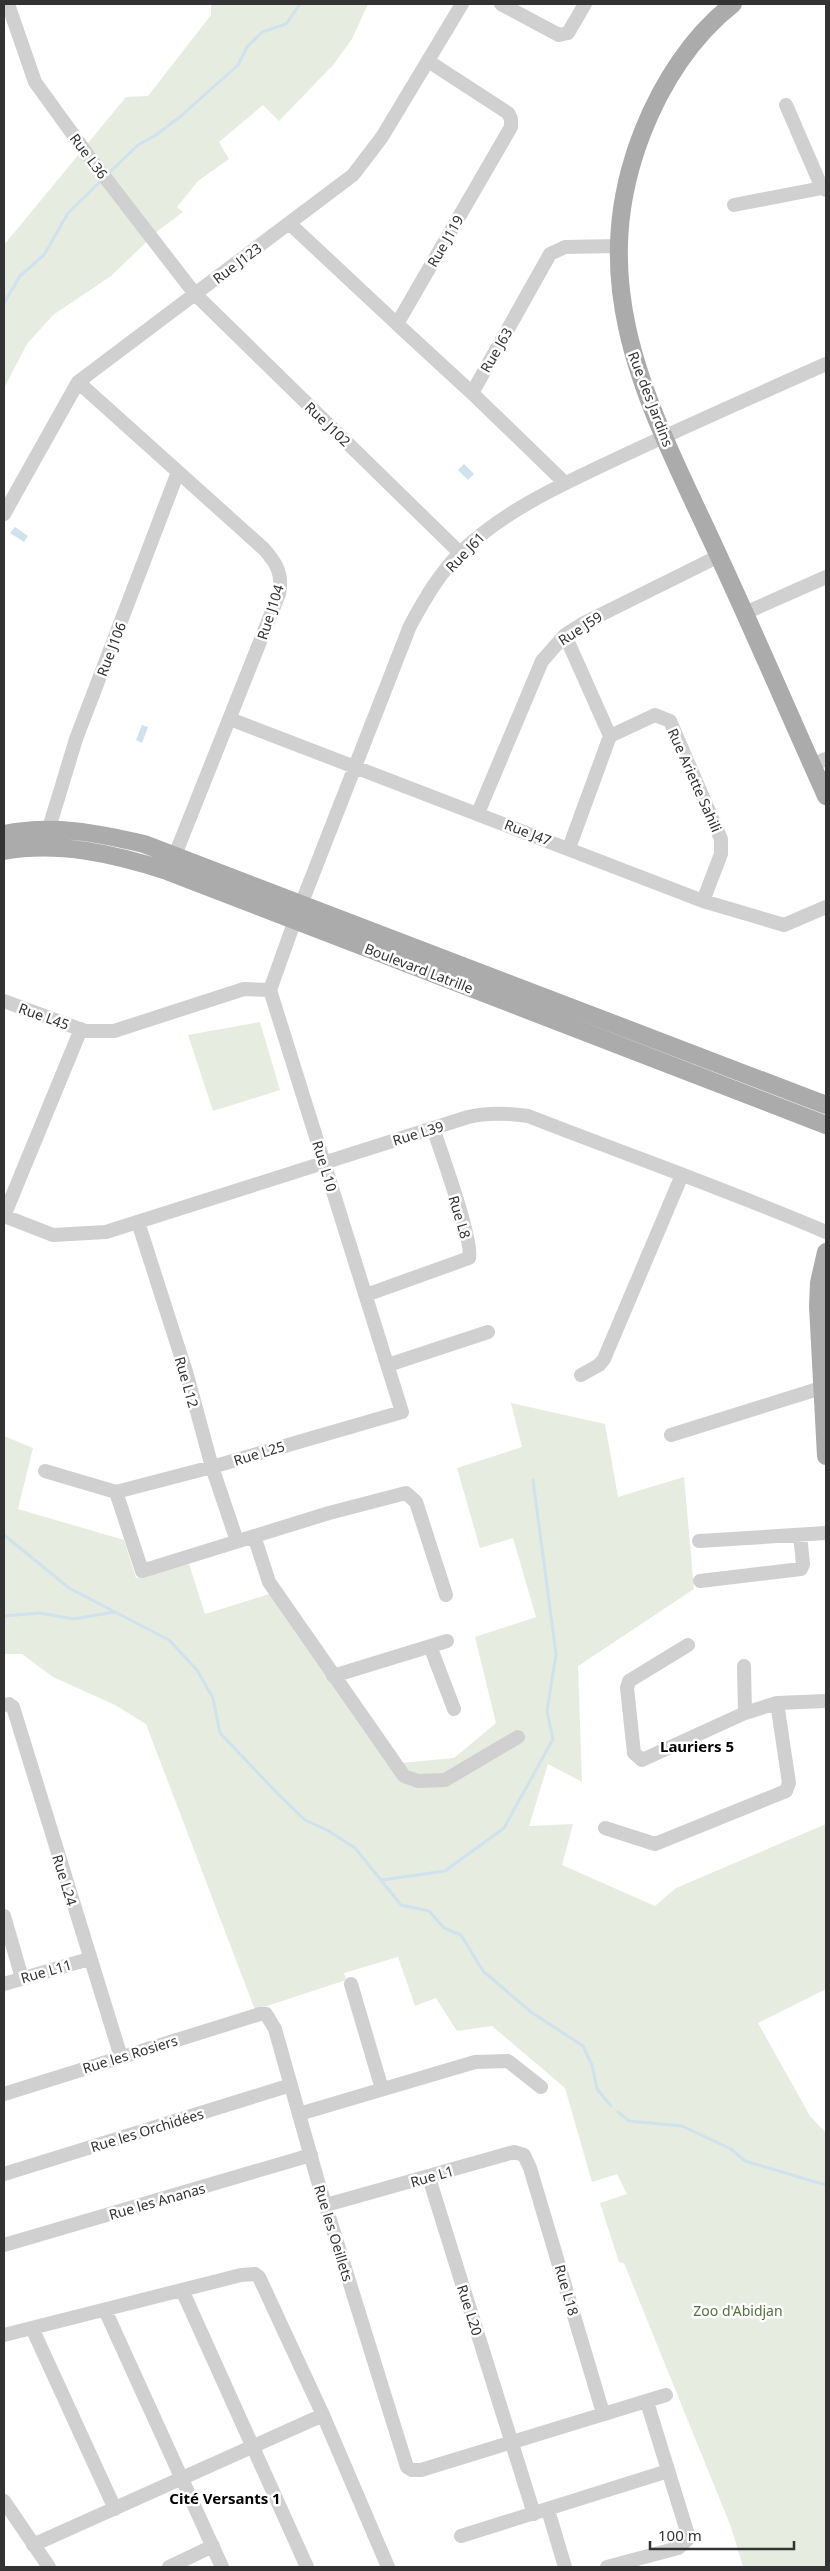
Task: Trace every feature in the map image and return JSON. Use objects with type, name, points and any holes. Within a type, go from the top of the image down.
[{"type":"main road","name":"Rue des Jardins","points":[[733,4],[706,28],[684,55],[650,114],[629,177],[620,218],[618,246],[619,281],[628,338],[664,436],[745,613],[819,762],[826,796]]},
{"type":"main road","name":"Boulevard Latrille","points":[[4,834],[49,828],[123,839],[175,855],[298,913],[826,1125]]},
{"type":"main road","name":"Boulevard Latrille","points":[[4,851],[47,847],[119,857],[167,871],[298,913],[826,1105]]},
{"type":"main road","points":[[826,1252],[819,1283],[818,1306],[826,1456]]},
{"type":"street","name":"Rue L36","points":[[8,4],[34,82],[195,294]]},
{"type":"street","name":"Rue J123","points":[[4,514],[78,382],[345,183],[364,162],[428,62],[462,4]]},
{"type":"street","points":[[501,4],[559,36],[568,33],[585,4]]},
{"type":"street","name":"Rue J119","points":[[397,324],[511,127],[511,119],[508,114],[428,62]]},
{"type":"street","points":[[734,205],[824,189],[786,105]]},
{"type":"street","points":[[290,224],[566,483]]},
{"type":"street","name":"Rue J63","points":[[472,393],[550,254],[565,247],[618,246]]},
{"type":"street","name":"Rue J102","points":[[195,294],[460,553]]},
{"type":"street","name":"Rue J61","points":[[298,913],[410,626],[426,596],[460,553],[512,511],[566,483],[664,436],[826,364]]},
{"type":"street","name":"Rue J104","points":[[78,382],[264,549],[275,561],[280,572],[279,594],[175,855]]},
{"type":"street","name":"Rue J106","points":[[49,828],[76,739],[178,472]]},
{"type":"street","name":"Rue J59","points":[[478,813],[535,674],[552,647],[565,635],[590,619],[719,556]]},
{"type":"street","points":[[745,613],[826,577]]},
{"type":"street","points":[[565,635],[610,736],[569,848]]},
{"type":"street","name":"Rue Ariette Sahili","points":[[610,736],[655,715],[670,721],[721,839],[721,854],[703,901]]},
{"type":"street","name":"Rue J47","points":[[230,719],[703,901],[784,924],[826,907]]},
{"type":"street","points":[[270,990],[298,913]]},
{"type":"street","name":"Rue L45","points":[[4,1002],[83,1030],[114,1031],[244,989],[270,990]]},
{"type":"street","name":"Rue L10","points":[[270,990],[402,1412]]},
{"type":"street","points":[[4,1216],[83,1030]]},
{"type":"street","name":"Rue L39","points":[[4,1216],[53,1236],[93,1234],[138,1222],[433,1128],[481,1114],[506,1113],[528,1116],[746,1198],[826,1232]]},
{"type":"street","name":"Rue L8","points":[[366,1295],[469,1258],[471,1253],[433,1128]]},
{"type":"street","points":[[581,1375],[591,1371],[604,1360],[682,1175]]},
{"type":"street","name":"Rue L12","points":[[138,1222],[212,1467],[237,1541]]},
{"type":"street","points":[[388,1365],[488,1332]]},
{"type":"street","points":[[671,1435],[821,1388]]},
{"type":"street","name":"Rue L25","points":[[116,1492],[212,1467],[402,1412]]},
{"type":"street","points":[[45,1471],[116,1492],[142,1571],[329,1513],[406,1493],[416,1502],[446,1595]]},
{"type":"street","points":[[699,1541],[826,1533]]},
{"type":"street","points":[[700,1581],[801,1569],[800,1534]]},
{"type":"street","points":[[254,1536],[268,1582],[404,1776],[418,1781],[445,1780],[518,1737]]},
{"type":"street","points":[[333,1676],[447,1641]]},
{"type":"street","points":[[688,1645],[629,1681],[627,1688],[633,1744],[637,1758],[642,1760],[745,1714],[777,1702],[826,1701]]},
{"type":"street","points":[[430,1646],[454,1709]]},
{"type":"street","points":[[744,1666],[745,1714]]},
{"type":"street","points":[[605,1828],[655,1844],[786,1791],[789,1783],[777,1702]]},
{"type":"street","name":"Rue L24","points":[[6,1704],[12,1707],[121,2057]]},
{"type":"street","points":[[4,1916],[22,1978]]},
{"type":"street","name":"Rue L11","points":[[4,1984],[89,1959]]},
{"type":"street","points":[[352,1984],[382,2089]]},
{"type":"street","name":"Rue les Oeillets","points":[[257,2015],[266,2014],[272,2021],[326,2205],[407,2467],[417,2471],[512,2443]]},
{"type":"street","name":"Rue les Rosiers","points":[[4,2094],[257,2015]]},
{"type":"street","points":[[299,2114],[475,2062],[508,2061],[541,2086]]},
{"type":"street","name":"Rue les Orchidées","points":[[4,2174],[291,2085]]},
{"type":"street","name":"Rue L1","points":[[326,2205],[428,2178],[514,2152],[524,2155],[530,2168]]},
{"type":"street","name":"Rue les Ananas","points":[[4,2244],[311,2155]]},
{"type":"street","name":"Rue L18","points":[[530,2168],[603,2413]]},
{"type":"street","name":"Rue L20","points":[[428,2178],[534,2514]]},
{"type":"street","points":[[4,2335],[251,2273],[258,2277],[323,2415],[388,2567]]},
{"type":"street","points":[[182,2290],[307,2567]]},
{"type":"street","points":[[105,2310],[183,2477],[222,2567]]},
{"type":"street","points":[[32,2328],[116,2509]]},
{"type":"street","points":[[512,2443],[603,2413],[647,2402],[666,2395]]},
{"type":"street","points":[[607,2567],[678,2548],[687,2541],[689,2532],[647,2402]]},
{"type":"street","points":[[33,2545],[323,2415]]},
{"type":"street","points":[[461,2536],[668,2471]]},
{"type":"street","points":[[4,2501],[48,2567]]},
{"type":"street","points":[[548,2510],[565,2567]]},
{"type":"street","points":[[169,2567],[213,2546]]},
{"type":"green space","points":[[211,4],[368,4],[352,39],[334,64],[279,121],[263,105],[219,142],[229,159],[198,181],[177,207],[183,212],[159,230],[111,276],[53,315],[27,344],[4,388],[4,245],[126,97],[148,96],[211,15]]},
{"type":"green space","points":[[260,1022],[280,1090],[213,1111],[188,1035]]},
{"type":"green space","name":"Zoo d'Abidjan","points":[[511,1403],[605,1424],[618,1497],[684,1477],[694,1589],[578,1666],[582,1782],[548,1764],[529,1826],[573,1824],[562,1865],[655,1906],[676,1888],[826,1824],[826,1989],[758,2023],[810,2116],[826,2133],[826,2567],[743,2567],[731,2527],[624,2263],[619,2262],[600,2203],[627,2194],[617,2174],[592,2182],[565,2088],[492,2026],[457,2031],[436,1998],[415,2006],[398,1957],[344,1973],[346,1980],[255,2010],[146,1724],[115,1705],[53,1677],[22,1654],[4,1654],[4,1436],[33,1448],[18,1509],[124,1540],[136,1578],[189,1564],[205,1614],[279,1591],[400,1763],[454,1758],[496,1723],[475,1637],[536,1617],[513,1538],[480,1548],[457,1468],[522,1447]]},
{"type":"water","points":[[464,464],[474,474],[468,480],[458,470]]},
{"type":"water","points":[[15,527],[28,536],[24,542],[10,533]]},
{"type":"water","points":[[142,725],[148,727],[142,743],[136,740]]},
{"type":"waterway","points":[[107,175],[138,145],[156,135],[181,116],[238,65],[247,47],[262,32],[286,24],[300,4]]},
{"type":"waterway","points":[[4,303],[20,276],[44,255],[68,213],[102,180]]},
{"type":"waterway","points":[[382,1880],[445,1871],[504,1828],[553,1739],[547,1711],[556,1654],[533,1480]]},
{"type":"waterway","points":[[4,1535],[69,1588],[169,1640],[197,1670],[213,1698],[220,1733],[305,1820],[327,1830],[355,1848],[401,1905],[429,1911],[444,1928],[461,1935],[483,1971],[531,2012],[583,2046],[592,2065],[597,2089],[611,2106]]},
{"type":"waterway","points":[[4,1616],[40,1613],[74,1619],[114,1612]]},
{"type":"waterway","points":[[618,2112],[629,2121],[682,2126],[731,2149],[745,2161],[826,2185]]},
{"type":"district","name":"Lauriers 5","points":[[697,1746]]},
{"type":"district","name":"Cité Versants 1","points":[[225,2498]]}]
